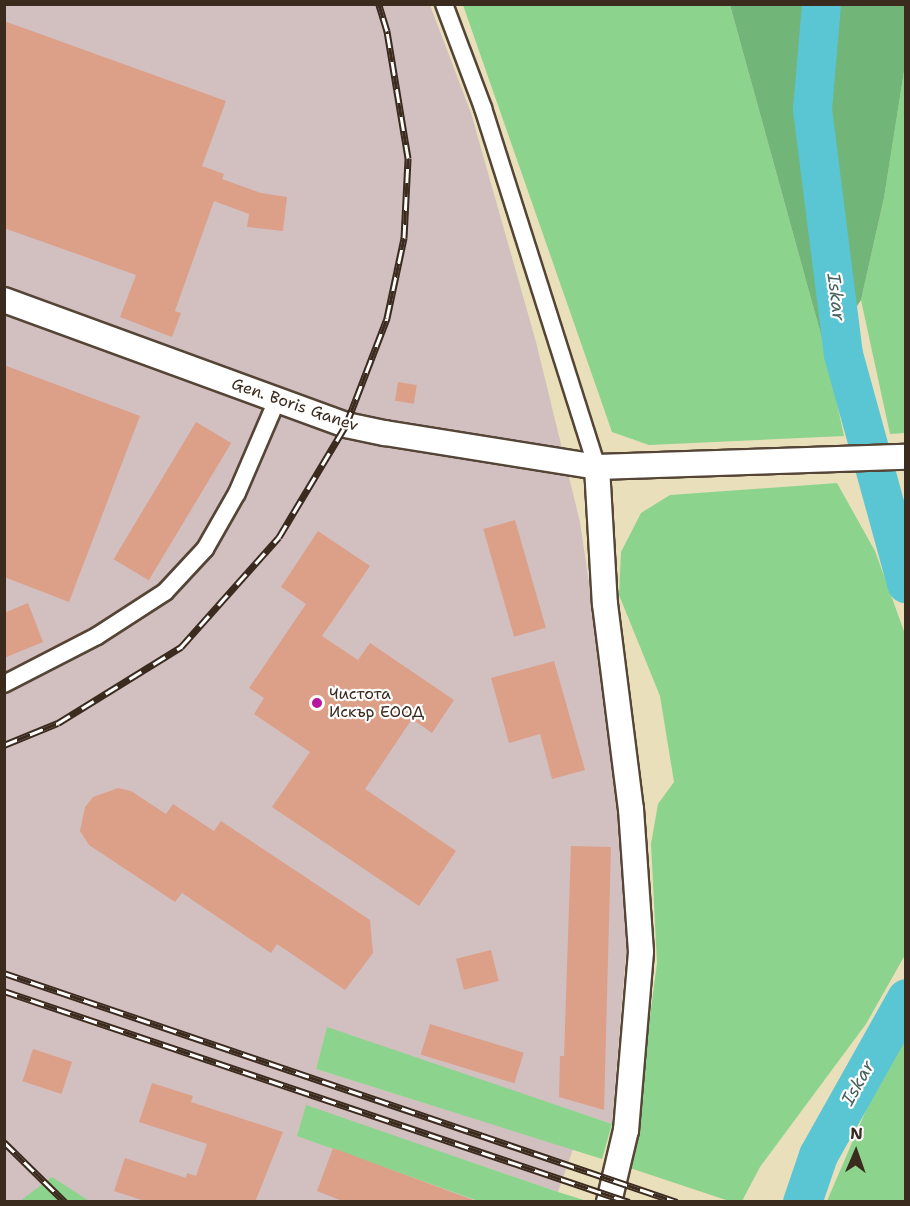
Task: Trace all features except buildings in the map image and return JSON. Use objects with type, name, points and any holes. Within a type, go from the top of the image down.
[{"type":"street","points":[[444,4],[483,108],[597,467],[605,604],[631,809],[641,952],[626,1130],[609,1202]]},
{"type":"street","name":"Gen. Boris Ganev","points":[[4,300],[346,425],[385,433],[597,467],[726,465],[906,457]]},
{"type":"street","points":[[4,684],[97,636],[165,592],[205,549],[237,493],[277,400]]},
{"type":"shaded area","points":[[5,5],[430,5],[471,113],[536,342],[580,522],[624,820],[626,953],[612,1124],[327,1028],[316,1069],[573,1149],[558,1192],[306,1106],[298,1136],[478,1201],[5,1202]]},
{"type":"green space","points":[[463,5],[730,5],[826,353],[844,436],[649,445],[612,432]]},
{"type":"green space","points":[[730,5],[905,5],[905,65],[884,198],[861,300],[826,353]]},
{"type":"green space","points":[[905,65],[905,433],[890,434],[861,300],[884,198]]},
{"type":"green space","points":[[837,483],[875,551],[905,634],[905,955],[866,1024],[760,1167],[742,1201],[729,1201],[630,1168],[657,963],[651,844],[658,804],[674,782],[660,696],[619,595],[621,552],[641,513],[670,495]]},
{"type":"green space","points":[[327,1027],[612,1124],[602,1159],[316,1069]]},
{"type":"green space","points":[[905,1039],[905,1201],[827,1201],[876,1087]]},
{"type":"green space","points":[[306,1105],[587,1201],[478,1201],[297,1136]]},
{"type":"green space","points":[[52,1177],[69,1188],[89,1201],[20,1201]]},
{"type":"waterway","name":"Iskar","points":[[821,4],[812,109],[843,354],[906,583]]},
{"type":"waterway","name":"Iskar","points":[[802,1202],[818,1155],[906,998]]},
{"type":"railway","points":[[4,745],[58,723],[181,647],[279,537],[346,425],[387,318],[404,238],[408,158],[387,31],[379,4]]},
{"type":"railway","points":[[4,973],[677,1202]]},
{"type":"railway","points":[[4,991],[629,1202]]},
{"type":"railway","points":[[4,1142],[65,1202]]},
{"type":"place","name":"Чистота Искър ЕООД","points":[[317,703]]}]
